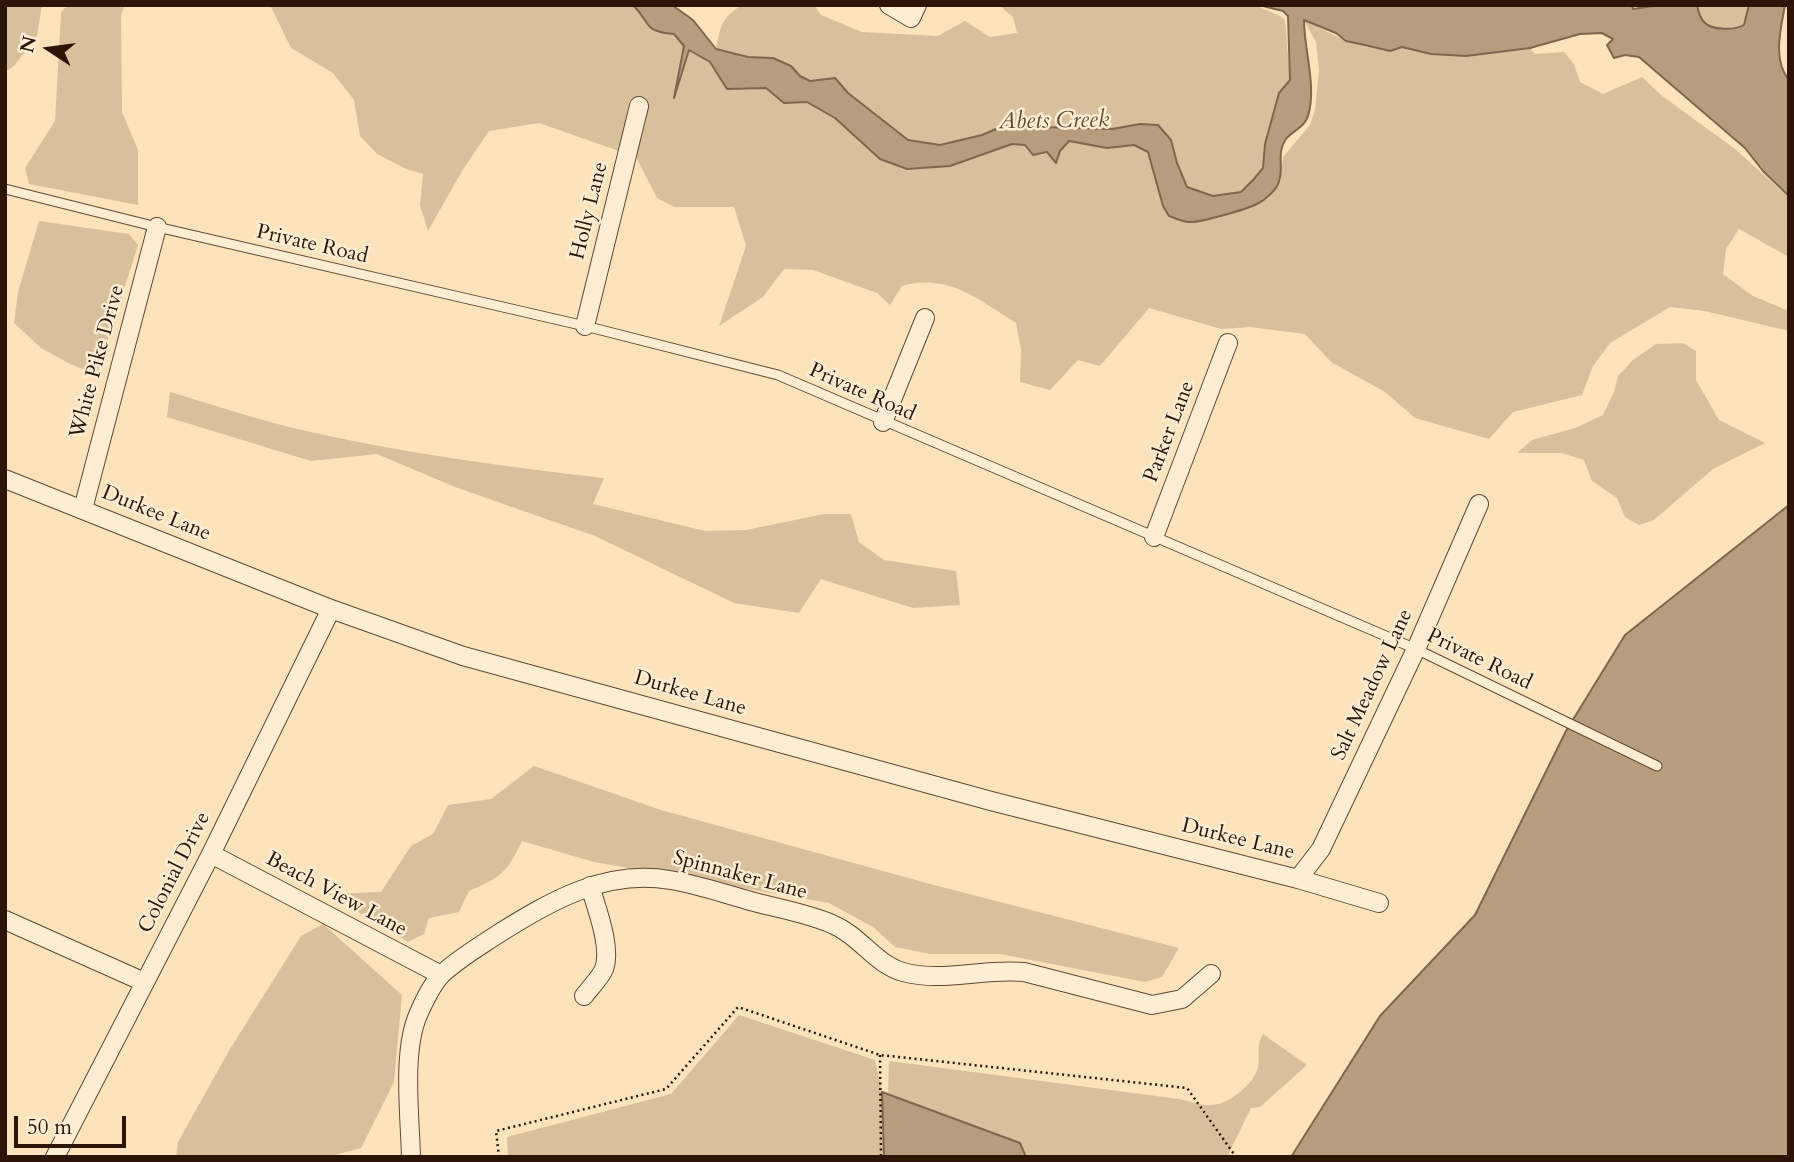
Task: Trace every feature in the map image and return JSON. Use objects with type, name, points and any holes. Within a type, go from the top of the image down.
[{"type":"street","points":[[889,5],[912,18],[917,5]]},
{"type":"street","name":"Holly Lane","points":[[585,326],[639,106]]},
{"type":"street","name":"White Pike Drive","points":[[83,509],[157,227]]},
{"type":"street","points":[[883,422],[925,318]]},
{"type":"street","name":"Parker Lane","points":[[1154,537],[1228,343]]},
{"type":"street","name":"Durkee Lane","points":[[5,479],[331,609],[463,656],[991,801],[1298,879],[1380,903]]},
{"type":"street","name":"Salt Meadow Lane","points":[[1298,879],[1321,849],[1416,649],[1479,504]]},
{"type":"street","name":"Colonial Drive","points":[[55,1157],[211,854],[331,609]]},
{"type":"street","name":"Beach View Lane","points":[[211,854],[441,975]]},
{"type":"street","name":"Spinnaker Lane","points":[[411,1157],[409,1058],[412,1039],[418,1015],[441,975],[536,910],[562,896],[590,886],[625,878],[660,878],[689,884],[834,925],[882,962],[902,971],[929,976],[1003,970],[1024,972],[1152,1006],[1182,999],[1211,974]]},
{"type":"street","points":[[584,996],[604,969],[605,951],[590,886]]},
{"type":"street","points":[[5,920],[144,982]]},
{"type":"lane","name":"Private Road","points":[[5,189],[585,326],[778,375],[1416,649],[1657,766]]},
{"type":"path","points":[[499,1157],[496,1131],[666,1089],[738,1007],[880,1055],[1186,1088],[1236,1157]]},
{"type":"path","points":[[880,1055],[881,1157]]},
{"type":"shaded area","points":[[5,5],[42,5],[37,36],[14,66],[5,72]]},
{"type":"shaded area","points":[[68,5],[125,5],[121,15],[122,112],[138,150],[138,205],[29,184],[25,168],[55,121],[61,12]]},
{"type":"shaded area","points":[[270,5],[633,5],[652,29],[674,34],[684,46],[676,89],[689,50],[710,62],[727,89],[766,88],[784,103],[806,102],[835,118],[880,159],[996,149],[1012,144],[1025,145],[1034,155],[1049,154],[1055,162],[1069,141],[1107,148],[1134,145],[1148,152],[1163,206],[1211,220],[1257,204],[1279,181],[1283,157],[1310,125],[1315,110],[1319,70],[1316,42],[1304,20],[1346,41],[1402,47],[1431,54],[1466,56],[1530,48],[1535,54],[1564,52],[1574,64],[1580,82],[1603,94],[1642,77],[1661,95],[1735,149],[1789,197],[1789,257],[1739,229],[1726,249],[1723,274],[1753,296],[1789,311],[1789,331],[1705,311],[1670,307],[1610,343],[1593,366],[1582,395],[1513,412],[1489,439],[1415,418],[1385,392],[1331,362],[1305,334],[1250,327],[1221,329],[1149,308],[1100,366],[1078,360],[1050,390],[1020,382],[1021,350],[1016,323],[962,291],[934,283],[902,286],[890,305],[877,293],[813,270],[784,269],[763,297],[719,326],[746,246],[734,207],[674,207],[657,198],[636,157],[539,123],[489,131],[462,171],[428,231],[420,205],[423,174],[406,169],[377,154],[360,136],[354,100],[333,73],[291,48]]},
{"type":"shaded area","points":[[633,5],[672,5],[693,20],[716,49],[748,57],[773,58],[791,66],[800,76],[810,81],[835,78],[848,93],[908,140],[940,145],[982,135],[1003,126],[1112,129],[1140,124],[1158,125],[1171,140],[1187,187],[1213,196],[1241,192],[1263,168],[1265,144],[1279,93],[1290,80],[1288,16],[1283,11],[1259,5],[1632,5],[1633,9],[1660,5],[1697,5],[1704,22],[1724,29],[1744,25],[1749,5],[1785,5],[1779,54],[1789,80],[1789,196],[1763,171],[1745,148],[1639,57],[1625,55],[1614,58],[1607,45],[1613,39],[1602,33],[1580,34],[1530,48],[1466,56],[1431,54],[1402,47],[1390,51],[1346,41],[1336,33],[1304,20],[1311,81],[1310,105],[1306,120],[1283,144],[1278,184],[1257,204],[1189,222],[1169,216],[1163,206],[1148,152],[1134,145],[1107,148],[1069,141],[1060,151],[1056,163],[1047,152],[1033,155],[1025,145],[1012,144],[950,166],[907,169],[880,159],[835,118],[807,102],[784,103],[766,88],[727,89],[710,62],[689,50],[674,98],[684,46],[674,34],[652,29]]},
{"type":"shaded area","points":[[742,5],[814,5],[821,15],[862,32],[938,36],[965,21],[990,37],[1017,33],[1013,17],[999,5],[1255,5],[1285,20],[1290,80],[1279,93],[1265,144],[1263,168],[1241,192],[1213,196],[1187,187],[1171,140],[1140,124],[1112,129],[1003,126],[982,135],[940,145],[908,140],[848,93],[835,78],[810,81],[800,76],[791,66],[773,58],[748,57],[716,49],[723,23]]},
{"type":"shaded area","points":[[1697,5],[1749,5],[1744,25],[1724,29],[1704,22]]},
{"type":"shaded area","points":[[39,221],[129,234],[138,245],[97,375],[41,348],[14,323],[18,292]]},
{"type":"shaded area","points":[[1683,343],[1696,351],[1696,380],[1719,420],[1765,443],[1713,469],[1654,520],[1639,525],[1625,517],[1617,498],[1592,481],[1584,460],[1561,453],[1517,453],[1532,440],[1575,428],[1603,415],[1618,376],[1633,360],[1656,344]]},
{"type":"shaded area","points":[[170,392],[331,437],[486,463],[604,478],[593,504],[705,531],[746,530],[824,514],[851,514],[859,542],[884,560],[956,571],[960,605],[913,608],[821,579],[799,613],[734,603],[595,536],[455,487],[377,454],[311,461],[167,417]]},
{"type":"shaded area","points":[[1789,505],[1789,1157],[1291,1157],[1380,1016],[1475,915],[1566,731],[1625,635]]},
{"type":"shaded area","points":[[534,766],[661,810],[934,885],[1179,948],[1162,977],[1145,982],[1000,954],[930,954],[895,947],[873,927],[829,903],[594,862],[522,841],[502,873],[469,891],[459,912],[429,918],[424,934],[408,942],[328,894],[381,892],[411,846],[433,834],[448,805],[491,799]]},
{"type":"shaded area","points":[[323,924],[402,995],[394,1082],[361,1148],[327,1157],[176,1157],[178,1142],[230,1049],[301,936]]},
{"type":"shaded area","points":[[739,1015],[875,1060],[882,1092],[884,1157],[508,1157],[507,1137],[671,1094]]},
{"type":"shaded area","points":[[1263,1034],[1307,1065],[1260,1107],[1251,1108],[1227,1157],[1026,1157],[1020,1143],[888,1094],[889,1061],[1213,1105],[1233,1097],[1252,1080],[1258,1067],[1259,1046]]},
{"type":"shaded area","points":[[882,1092],[1020,1143],[1026,1157],[884,1157]]},
{"type":"water label","name":"Abets Creek","points":[[1054,122]]}]
